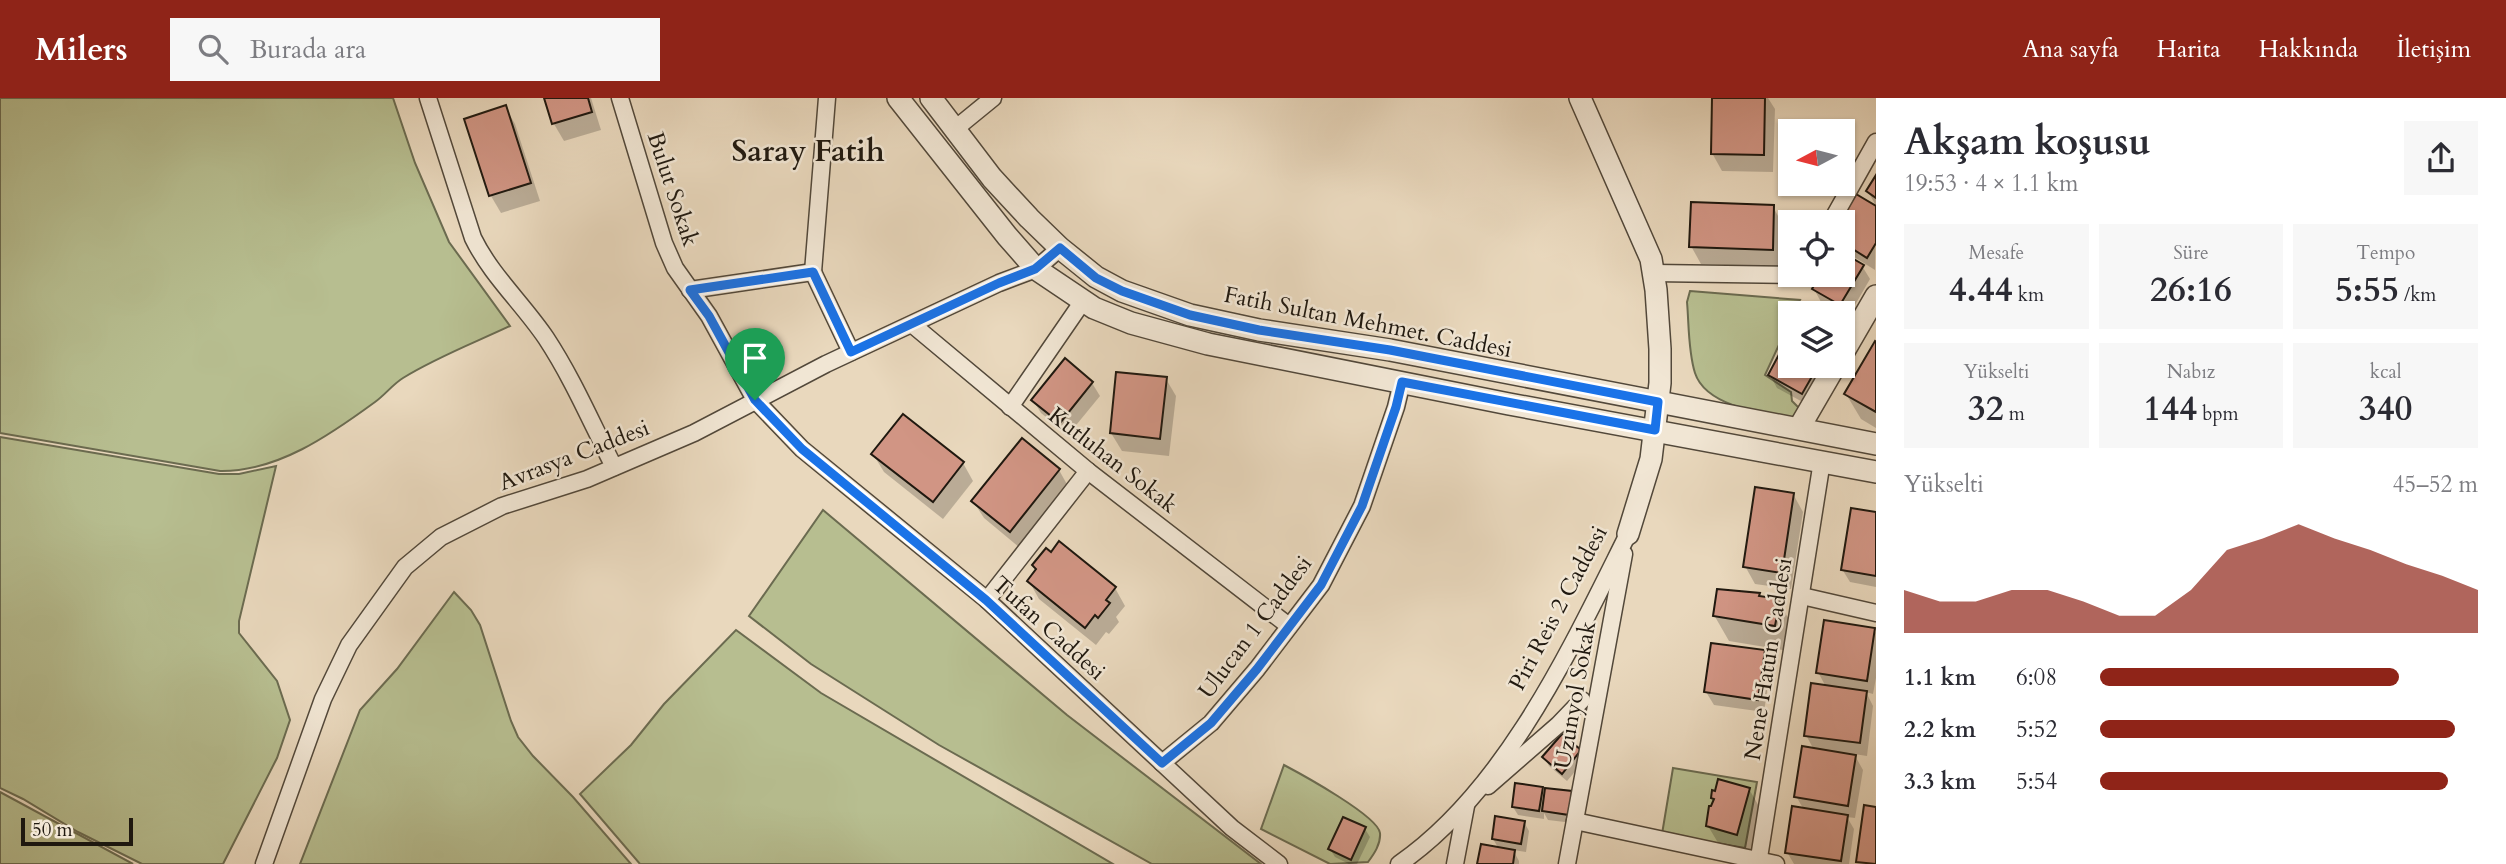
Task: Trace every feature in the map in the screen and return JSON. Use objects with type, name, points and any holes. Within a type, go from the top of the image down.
[{"type":"street","points":[[428,98],[473,238],[483,258],[547,339],[569,376],[614,467]]},
{"type":"street","name":"Bulut Sokak","points":[[620,98],[664,243],[675,268],[709,316],[755,400]]},
{"type":"street","points":[[827,98],[813,272],[851,352]]},
{"type":"street","name":"Fatih Sultan Mehmet. Caddesi","points":[[898,98],[1035,269],[1083,301],[1131,323],[1208,344],[1402,382],[1656,416],[1799,428],[1876,444]]},
{"type":"street","name":"Fatih Sultan Mehmet. Caddesi","points":[[931,98],[992,178],[1060,248],[1096,278],[1122,291],[1190,315],[1259,330],[1390,350],[1656,416],[1822,461],[1876,472]]},
{"type":"street","points":[[955,130],[992,98]]},
{"type":"street","name":"Piri Reis 2 Caddesi","points":[[1466,806],[1513,741],[1561,666],[1628,534],[1650,459],[1660,349],[1654,273],[1651,259],[1580,98]]},
{"type":"street","points":[[1838,210],[1876,142]]},
{"type":"street","name":"Avrasya Caddesi","points":[[264,864],[328,688],[349,645],[405,567],[441,537],[502,506],[587,479],[694,433],[851,352],[1035,269],[1060,248]]},
{"type":"street","points":[[690,290],[813,272]]},
{"type":"street","points":[[1654,273],[1778,275]]},
{"type":"street","points":[[1855,332],[1876,296]]},
{"type":"street","points":[[1010,407],[1083,301]]},
{"type":"street","name":"Kutluhan Sokak","points":[[913,325],[1088,471],[1289,626]]},
{"type":"street","points":[[1799,428],[1828,378]]},
{"type":"street","name":"Ulucan 1 Caddesi","points":[[1162,763],[1211,723],[1321,585],[1362,506],[1393,417],[1402,382]]},
{"type":"street","name":"Tufan Caddesi","points":[[755,400],[802,449],[986,600],[1233,828],[1279,864]]},
{"type":"street","name":"Nene Hatun Caddesi","points":[[1758,862],[1822,461]]},
{"type":"street","points":[[986,600],[1088,471]]},
{"type":"street","name":"Uzunyol Sokak","points":[[1567,864],[1628,534]]},
{"type":"street","points":[[1802,596],[1876,613]]},
{"type":"street","name":"Piri Reis 2 Caddesi","points":[[1399,864],[1415,853],[1558,725],[1582,700]]},
{"type":"street","points":[[1455,864],[1466,806]]},
{"type":"street","points":[[1575,821],[1776,864]]},
{"type":"green space","points":[[0,98],[393,98],[415,163],[449,242],[510,326],[416,370],[321,439],[282,458],[241,470],[220,471],[0,433]]},
{"type":"green space","points":[[1690,291],[1800,300],[1778,301],[1778,347],[1765,375],[1791,392],[1792,401],[1802,411],[1794,419],[1738,407],[1711,394],[1701,385],[1693,365],[1687,302]]},
{"type":"green space","points":[[0,437],[219,474],[239,474],[276,466],[239,621],[239,633],[277,681],[290,720],[277,758],[223,864],[142,864],[0,788]]},
{"type":"green space","points":[[823,510],[1067,715],[1261,864],[1152,864],[939,745],[811,664],[749,616]]},
{"type":"green space","points":[[454,592],[471,610],[480,625],[518,737],[631,864],[300,864],[360,710],[397,669]]},
{"type":"green space","points":[[736,630],[821,693],[1113,864],[640,864],[580,794],[631,745],[664,704]]},
{"type":"green space","points":[[1284,765],[1338,796],[1367,816],[1376,826],[1380,833],[1379,841],[1368,862],[1330,864],[1261,829]]},
{"type":"green space","points":[[1673,768],[1757,782],[1745,848],[1662,834]]},
{"type":"green space","points":[[0,792],[133,864],[0,864]]},
{"type":"building","points":[[544,98],[588,98],[592,112],[552,124]]},
{"type":"building","points":[[1712,98],[1765,98],[1764,155],[1711,154]]},
{"type":"building","points":[[506,105],[531,183],[489,196],[464,119]]},
{"type":"building","points":[[1876,175],[1876,198],[1866,191]]},
{"type":"building","points":[[1855,196],[1876,206],[1876,243],[1867,258],[1855,250],[1855,210],[1846,210]]},
{"type":"building","points":[[1691,202],[1774,205],[1773,250],[1689,247]]},
{"type":"building","points":[[1855,260],[1864,265],[1855,280]]},
{"type":"building","points":[[1851,287],[1842,301],[1833,301],[1812,289]]},
{"type":"building","points":[[1875,341],[1876,412],[1844,394]]},
{"type":"building","points":[[1778,356],[1778,378],[1811,378],[1802,394],[1768,375]]},
{"type":"building","points":[[1065,358],[1093,382],[1060,423],[1031,400]]},
{"type":"building","points":[[1116,372],[1167,377],[1160,439],[1110,433]]},
{"type":"building","points":[[903,414],[964,462],[933,502],[871,454]]},
{"type":"building","points":[[1022,438],[1060,469],[1010,532],[971,501]]},
{"type":"building","points":[[1755,487],[1794,493],[1782,573],[1743,567]]},
{"type":"building","points":[[1851,508],[1876,512],[1876,576],[1841,570]]},
{"type":"building","points":[[1059,541],[1116,587],[1106,600],[1110,603],[1098,618],[1095,615],[1085,628],[1027,581],[1036,569],[1032,565],[1046,548],[1051,552]]},
{"type":"building","points":[[1717,589],[1760,593],[1759,596],[1780,599],[1775,626],[1713,616]]},
{"type":"building","points":[[1824,620],[1875,628],[1867,681],[1816,673]]},
{"type":"building","points":[[1711,643],[1765,650],[1758,700],[1704,692]]},
{"type":"building","points":[[1811,683],[1867,691],[1860,743],[1804,736]]},
{"type":"building","points":[[1562,734],[1581,750],[1562,774],[1542,757]]},
{"type":"building","points":[[1802,746],[1856,755],[1848,806],[1794,797]]},
{"type":"building","points":[[1718,779],[1750,788],[1737,835],[1706,826],[1709,806],[1714,799],[1711,798],[1712,790],[1715,791]]},
{"type":"building","points":[[1515,783],[1543,787],[1539,811],[1512,807]]},
{"type":"building","points":[[1545,788],[1572,791],[1569,815],[1542,811]]},
{"type":"building","points":[[1864,805],[1876,807],[1876,864],[1856,862]]},
{"type":"building","points":[[1792,806],[1848,815],[1841,861],[1785,853]]},
{"type":"building","points":[[1495,816],[1525,821],[1521,844],[1492,839]]},
{"type":"building","points":[[1343,817],[1366,827],[1351,860],[1328,849]]},
{"type":"building","points":[[1481,844],[1515,850],[1513,864],[1477,864]]},
{"type":"district","name":"Saray Fatih","points":[[808,151]]},
{"type":"route","points":[[1060,248],[1096,278],[1122,291],[1190,315],[1259,330],[1390,350],[1658,402],[1655,430],[1402,382],[1362,506],[1321,585],[1257,669],[1211,723],[1162,763],[986,600],[802,449],[755,400],[709,316],[690,290],[813,272],[851,352],[1035,269],[1060,248]]}]
